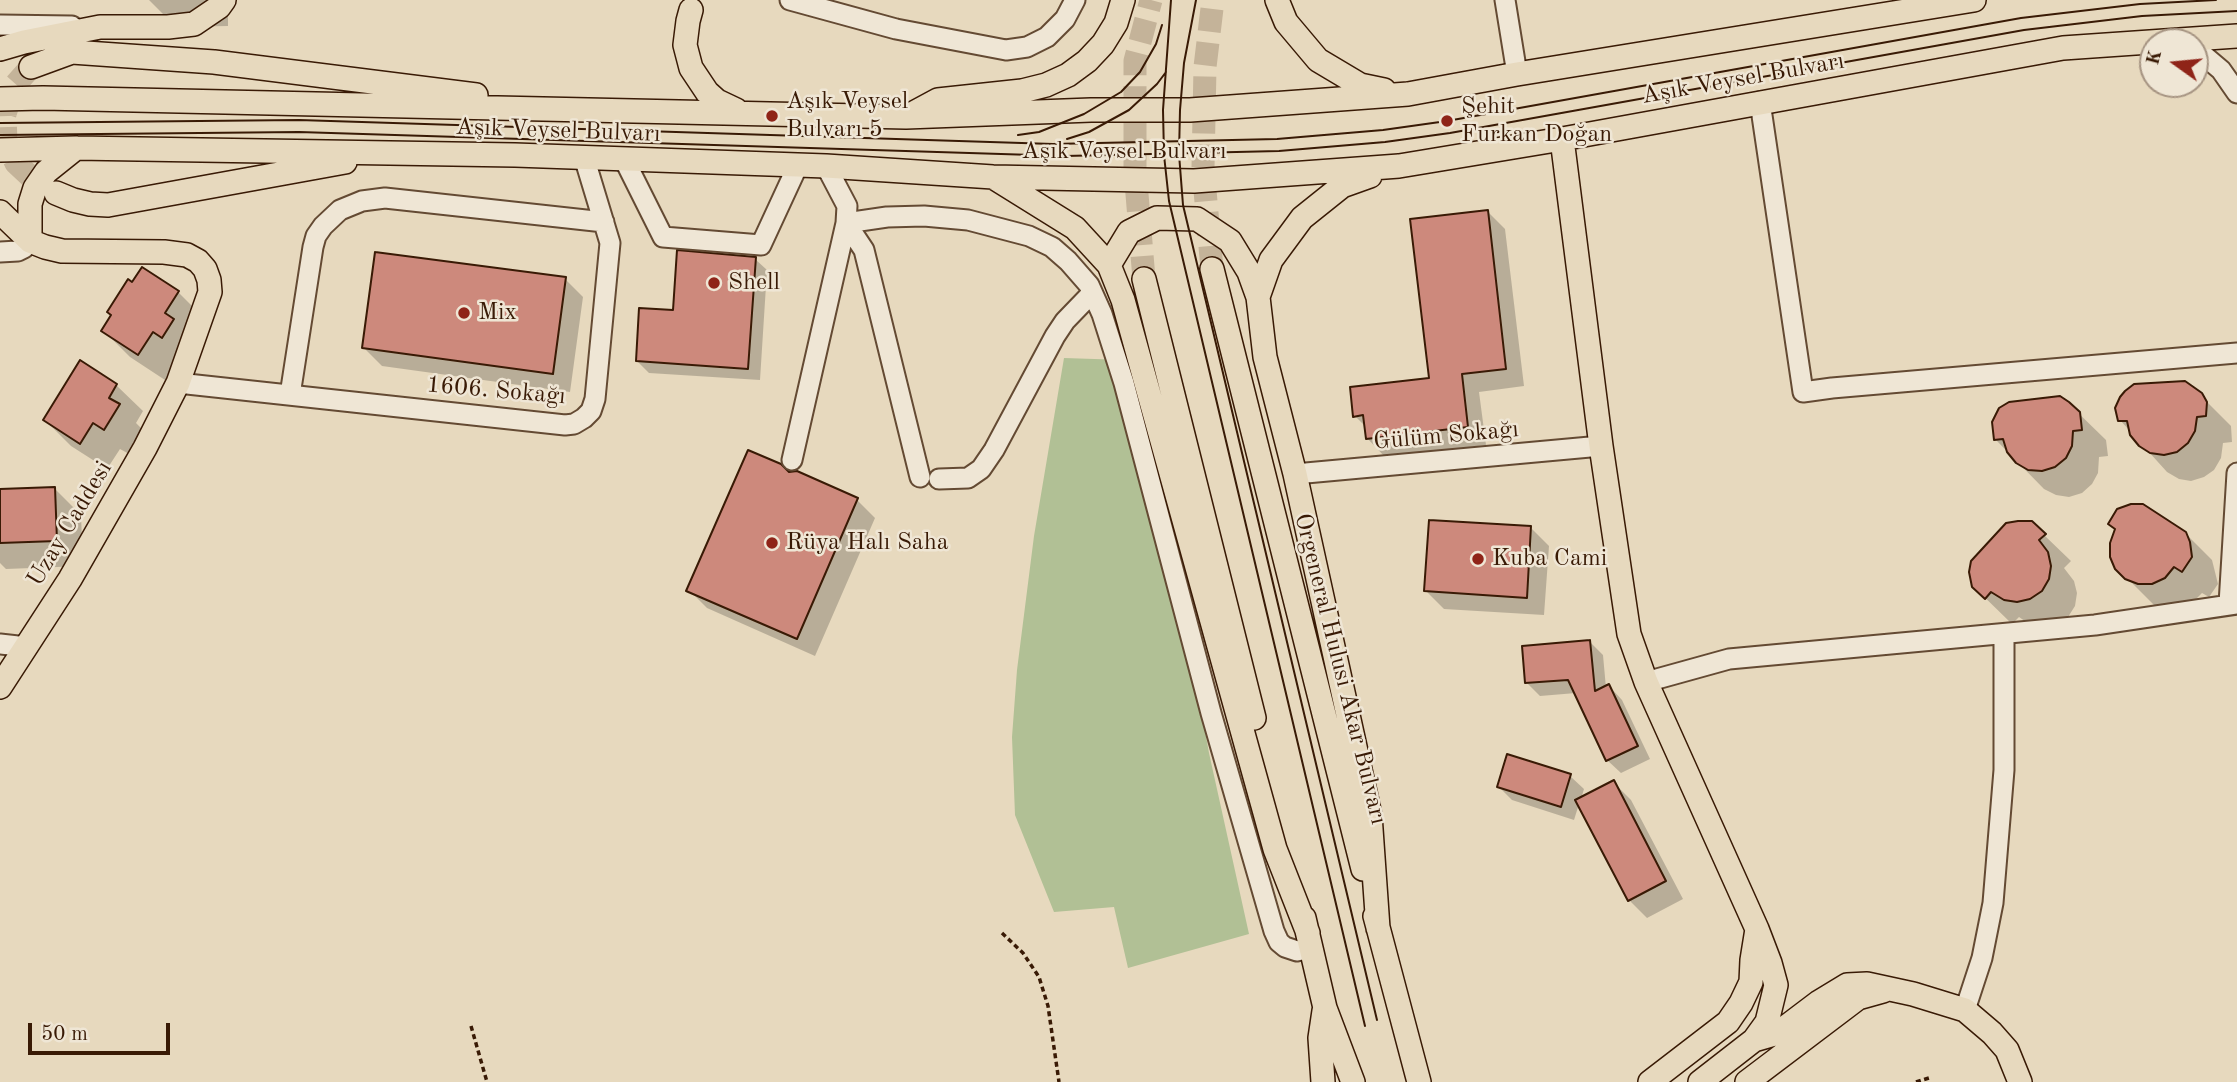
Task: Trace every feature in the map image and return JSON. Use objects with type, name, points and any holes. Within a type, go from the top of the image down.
[{"type":"main road","points":[[0,49],[100,27],[169,27],[194,24],[225,0]]},
{"type":"main road","points":[[906,117],[938,100],[1021,91],[1046,85],[1068,75],[1087,61],[1103,44],[1115,23],[1123,0]]},
{"type":"main road","points":[[1277,0],[1286,22],[1318,60],[1360,85],[1408,94]]},
{"type":"main road","name":"Aşık Veysel Bulvarı","points":[[0,99],[742,113],[772,116],[906,117],[1091,110],[1191,110],[1408,94],[1974,0]]},
{"type":"main road","points":[[691,3],[685,45],[691,68],[702,86],[717,101],[742,113]]},
{"type":"main road","name":"Aşık Veysel Bulvarı","points":[[2209,40],[2237,36]]},
{"type":"main road","name":"Aşık Veysel Bulvarı","points":[[0,150],[76,148],[584,157],[826,166],[993,177],[1194,181],[1399,166],[2063,48],[2139,45]]},
{"type":"main road","points":[[31,67],[72,52],[214,62],[594,110]]},
{"type":"main road","points":[[1562,139],[1601,446],[1629,634],[1646,682],[1757,929],[1776,985],[1768,1022],[1754,1040],[1700,1082]]},
{"type":"main road","points":[[30,241],[30,204],[35,188],[46,172],[76,148]]},
{"type":"main road","points":[[56,192],[73,200],[108,205],[396,153]]},
{"type":"main road","points":[[1258,297],[1271,260],[1302,218],[1342,186],[1399,166]]},
{"type":"main road","points":[[993,177],[1075,228],[1109,265],[1126,313],[1275,849],[1310,940]]},
{"type":"main road","points":[[0,212],[30,241]]},
{"type":"main road","points":[[1109,265],[1129,232],[1157,219],[1197,219],[1230,241],[1249,272],[1258,297],[1265,357],[1295,474],[1370,815],[1378,928]]},
{"type":"main road","name":"Uzay Caddesi","points":[[0,687],[110,512],[178,383],[210,292],[205,269],[198,261],[176,252],[62,251],[30,241]]},
{"type":"main road","name":"Orgeneral Hulusi Akar Bulvarı","points":[[1212,269],[1419,1082]]},
{"type":"main road","points":[[1144,279],[1325,1008],[1353,1082]]},
{"type":"main road","points":[[1650,1082],[1728,1022],[1751,982],[1757,929]]},
{"type":"main road","points":[[1754,1040],[1778,1033],[1847,985],[1867,984],[1965,1010],[2007,1050],[2020,1082]]},
{"type":"main road","points":[[1747,1082],[1858,998],[1893,989]]},
{"type":"main road","points":[[1323,1082],[1320,1038],[1325,1008]]},
{"type":"main road","points":[[1405,1029],[1430,1082]]},
{"type":"street","points":[[790,0],[896,29],[1006,50],[1027,47],[1047,37],[1065,19],[1075,0]]},
{"type":"street","points":[[1505,0],[1517,74]]},
{"type":"street","points":[[0,25],[100,27]]},
{"type":"street","points":[[2209,60],[2221,70],[2237,93]]},
{"type":"street","points":[[1760,102],[1803,392],[1832,387],[2237,353]]},
{"type":"street","name":"1606. Sokağı","points":[[178,383],[574,424],[591,411],[595,399],[610,243],[584,157]]},
{"type":"street","points":[[624,159],[663,237],[761,245],[798,165]]},
{"type":"street","points":[[792,460],[846,223],[847,206],[826,166]]},
{"type":"street","points":[[290,395],[316,236],[331,218],[351,205],[385,198],[604,222]]},
{"type":"street","points":[[846,223],[887,217],[924,216],[968,220],[1001,228],[1029,236],[1052,247],[1089,285],[1102,314],[1124,383],[1185,606],[1211,713],[1274,931],[1279,943],[1297,951],[1310,940]]},
{"type":"street","points":[[846,223],[864,250],[929,478],[968,478],[981,469],[994,450],[1055,336],[1065,321],[1092,293]]},
{"type":"street","points":[[0,251],[18,251],[30,241]]},
{"type":"street","name":"Gülüm Sokağı","points":[[1295,474],[1601,446]]},
{"type":"street","points":[[1646,682],[1730,659],[2095,625],[2233,604],[2237,473]]},
{"type":"street","points":[[1965,1010],[1982,958],[1994,893],[2004,770],[2004,634]]},
{"type":"street","points":[[0,644],[27,647]]},
{"type":"path","points":[[1002,933],[1023,953],[1039,977],[1048,1006],[1059,1082]]},
{"type":"path","points":[[471,1026],[487,1082]]},
{"type":"path","points":[[1916,1082],[1932,1077]]},
{"type":"green space","points":[[1064,358],[1125,360],[1162,480],[1209,753],[1249,934],[1128,968],[1114,907],[1054,912],[1015,815],[1012,737],[1017,670],[1034,536]]},
{"type":"building","points":[[1488,210],[1506,369],[1462,374],[1468,427],[1366,439],[1363,415],[1353,417],[1350,387],[1429,378],[1410,219]]},
{"type":"building","points":[[677,250],[756,257],[748,369],[636,361],[639,308],[673,310]]},
{"type":"building","name":"Mix","points":[[375,252],[566,277],[553,374],[362,348]]},
{"type":"building","points":[[142,267],[179,291],[165,313],[174,319],[162,338],[153,332],[138,355],[101,331],[111,315],[107,312],[128,279],[132,282]]},
{"type":"building","points":[[80,360],[117,384],[109,398],[120,404],[104,430],[93,423],[80,444],[43,420]]},
{"type":"building","points":[[2185,381],[2202,393],[2207,402],[2206,416],[2197,417],[2195,431],[2188,443],[2177,452],[2164,455],[2150,453],[2139,446],[2130,435],[2127,421],[2118,421],[2115,408],[2120,397],[2134,384]]},
{"type":"building","points":[[2060,396],[2080,412],[2082,430],[2073,431],[2072,446],[2066,458],[2055,467],[2042,471],[2028,470],[2016,463],[2007,452],[2003,439],[1994,440],[1992,422],[1999,408],[2009,402]]},
{"type":"building","points":[[748,450],[781,464],[789,472],[797,471],[858,498],[797,639],[686,591]]},
{"type":"building","points":[[55,487],[57,541],[0,543],[0,489]]},
{"type":"building","points":[[2131,504],[2143,504],[2186,532],[2192,557],[2182,572],[2174,567],[2165,578],[2152,584],[2138,584],[2125,579],[2115,569],[2110,557],[2110,543],[2115,529],[2108,524],[2117,509]]},
{"type":"building","name":"Kuba Cami","points":[[1429,520],[1531,526],[1527,598],[1424,591]]},
{"type":"building","points":[[2032,521],[2046,534],[2039,540],[2048,552],[2051,566],[2049,579],[2042,591],[2030,599],[2017,602],[2004,600],[1991,592],[1985,599],[1972,587],[1969,572],[1971,561],[2006,523]]},
{"type":"building","points":[[1590,640],[1595,691],[1609,684],[1638,746],[1606,761],[1568,680],[1525,683],[1522,646]]},
{"type":"building","points":[[1507,754],[1571,774],[1561,807],[1497,787]]},
{"type":"building","points":[[1614,780],[1666,881],[1628,901],[1575,800]]},
{"type":"tunnel","points":[[1144,279],[1135,170],[1135,61],[1151,0]]},
{"type":"tunnel","points":[[1212,269],[1203,168],[1205,67],[1213,0]]},
{"type":"tunnel","points":[[31,67],[14,86],[5,114],[6,143],[16,163],[32,178],[54,192]]},
{"type":"tram line","points":[[1171,0],[1163,110],[1169,201],[1365,1026]]},
{"type":"tram line","points":[[1196,0],[1184,63],[1180,110],[1179,154],[1183,205],[1377,1020]]},
{"type":"tram line","points":[[0,123],[299,120],[1053,144],[1277,139],[1383,130],[1447,121],[2021,18],[2140,4],[2216,0]]},
{"type":"tram line","points":[[0,135],[299,132],[1065,156],[1279,151],[1385,142],[1450,133],[2024,30],[2142,16],[2237,11]]},
{"type":"tram line","points":[[1018,135],[1039,132],[1084,114],[1121,92],[1140,72],[1156,44],[1162,25]]},
{"type":"tram line","points":[[1067,139],[1089,132],[1129,110],[1166,72]]},
{"type":"place","name":"Aşık Veysel Bulvarı 5","points":[[772,116]]},
{"type":"place","name":"Şehit Furkan Doğan","points":[[1447,121]]},
{"type":"place","name":"Shell","points":[[714,283]]},
{"type":"place","name":"Mix","points":[[464,313]]},
{"type":"place","name":"Rüya Halı Saha","points":[[772,543]]},
{"type":"place","name":"Kuba Cami","points":[[1478,559]]}]
